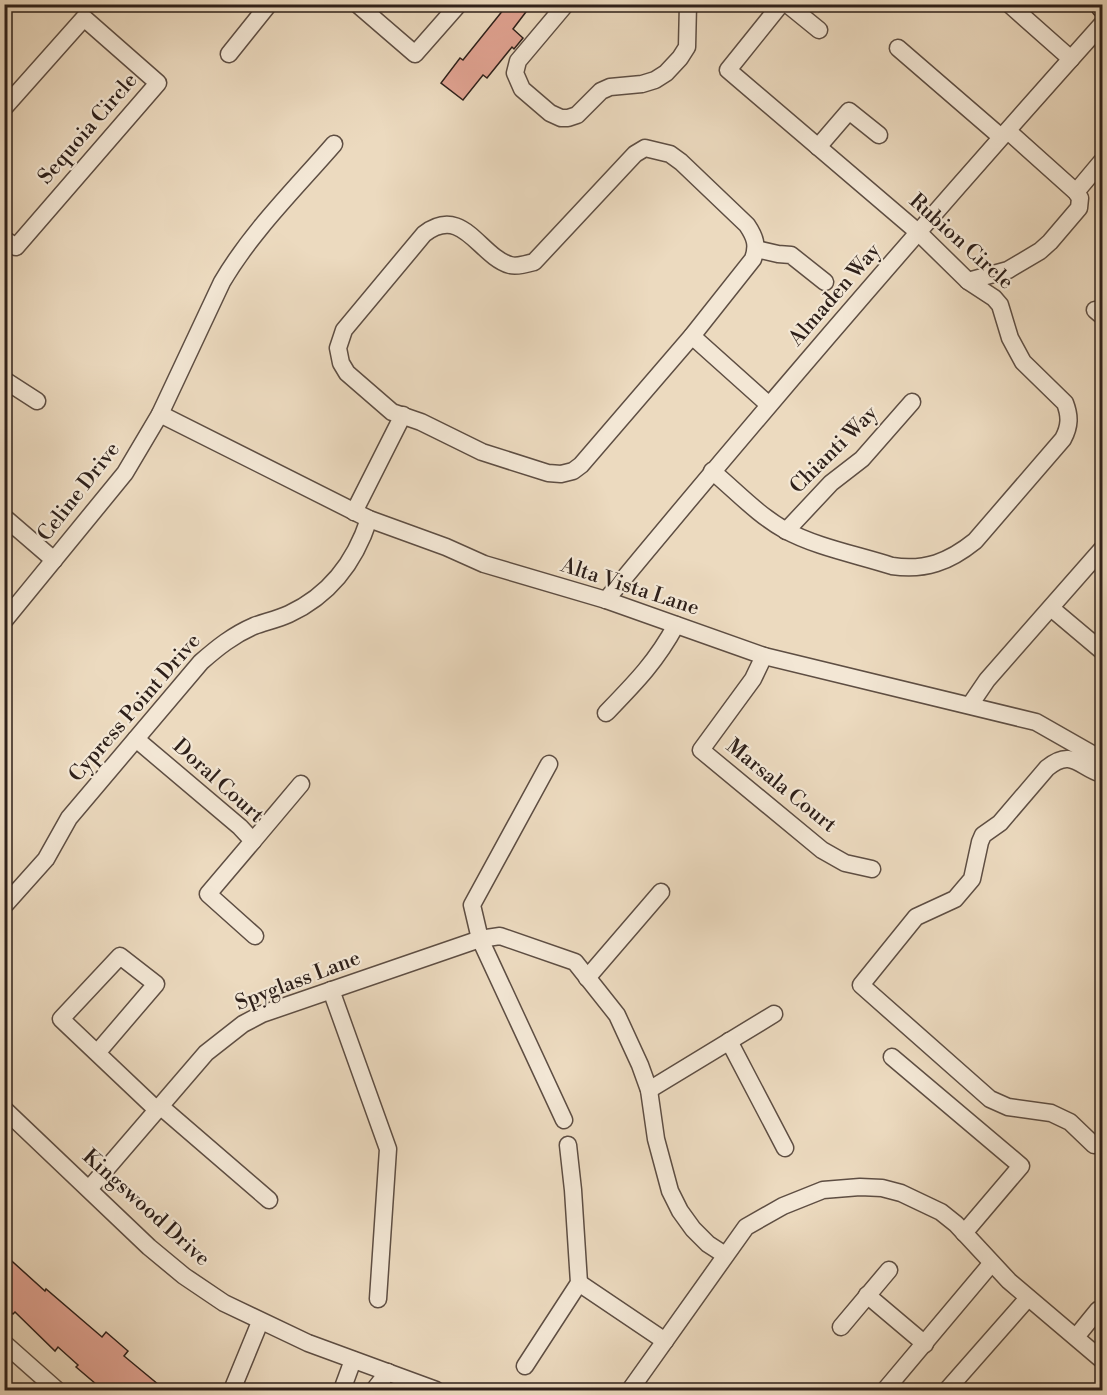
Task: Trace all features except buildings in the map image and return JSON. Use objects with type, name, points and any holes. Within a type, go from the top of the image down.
[{"type":"street","points":[[229,54],[269,4]]},
{"type":"street","points":[[357,4],[415,54],[459,4]]},
{"type":"street","points":[[566,4],[518,61],[515,73],[522,88],[550,113],[561,118],[578,115],[601,92],[610,87],[642,84],[666,73],[687,47],[688,4]]},
{"type":"street","name":"Rubion Circle","points":[[712,471],[768,519],[786,531],[892,566],[916,568],[940,563],[959,554],[975,541],[1064,439],[1069,421],[1065,403],[1023,362],[1010,338],[1000,305],[994,298],[968,281],[919,233],[728,70],[781,4]]},
{"type":"street","points":[[787,4],[819,30]]},
{"type":"street","points":[[1009,4],[1071,59]]},
{"type":"street","name":"Sequoia Circle","points":[[4,239],[16,247],[158,83],[84,18],[5,105]]},
{"type":"street","name":"Almaden Way","points":[[606,600],[712,471],[1102,24]]},
{"type":"street","points":[[898,48],[1076,192],[1080,198],[1079,208],[1040,251],[1008,270],[968,281]]},
{"type":"street","points":[[818,147],[849,111],[879,135]]},
{"type":"street","name":"Celine Drive","points":[[4,621],[125,473],[160,414],[231,266],[334,144]]},
{"type":"street","points":[[645,148],[670,154],[681,162],[747,225],[755,236],[756,249],[753,258],[692,336],[581,465],[573,471],[561,474],[548,473],[482,452],[387,408],[347,373],[339,358],[339,342],[345,330],[424,234],[436,226],[461,227],[502,262],[512,267],[534,262],[635,154],[645,148]]},
{"type":"street","points":[[1076,192],[1102,161]]},
{"type":"street","points":[[756,249],[791,255],[825,282]]},
{"type":"street","points":[[692,336],[769,405]]},
{"type":"street","points":[[4,383],[6,381],[37,401]]},
{"type":"street","name":"Chianti Way","points":[[786,531],[823,490],[862,459],[912,402]]},
{"type":"street","name":"Alta Vista Lane","points":[[160,414],[369,519],[446,547],[484,564],[606,600],[764,656],[1036,722],[1102,767]]},
{"type":"street","points":[[354,512],[403,415]]},
{"type":"street","points":[[4,517],[54,560]]},
{"type":"street","name":"Cypress Point Drive","points":[[4,906],[45,859],[69,818],[201,662],[216,648],[253,627],[308,604],[327,590],[351,562],[369,519]]},
{"type":"street","points":[[970,705],[987,680],[1102,549]]},
{"type":"street","points":[[1051,608],[1102,651]]},
{"type":"street","points":[[606,713],[648,669],[676,625]]},
{"type":"street","name":"Marsala Court","points":[[764,656],[753,680],[701,750],[822,850],[845,863],[872,869]]},
{"type":"street","name":"Doral Court","points":[[136,739],[240,827],[253,841],[208,894],[255,936]]},
{"type":"street","points":[[1094,1145],[1070,1122],[1051,1113],[1008,1107],[990,1099],[861,985],[916,917],[955,900],[972,879],[983,835],[1000,823],[1053,762],[1074,759],[1102,767]]},
{"type":"street","points":[[549,764],[472,905],[480,939],[564,1120]]},
{"type":"street","points":[[253,841],[301,784]]},
{"type":"street","points":[[587,978],[661,892]]},
{"type":"street","name":"Spyglass Lane","points":[[89,1189],[206,1053],[243,1024],[262,1014],[331,990],[480,939],[500,936],[575,962],[617,1015],[649,1090],[656,1139],[670,1191],[680,1211],[693,1228],[708,1244],[725,1256]]},
{"type":"street","points":[[97,1053],[156,984],[120,956],[61,1019],[97,1053],[159,1108],[269,1200]]},
{"type":"street","points":[[331,990],[388,1149],[378,1299]]},
{"type":"street","points":[[649,1090],[774,1014]]},
{"type":"street","points":[[729,1041],[785,1149]]},
{"type":"street","points":[[892,1057],[1021,1166],[964,1233]]},
{"type":"street","name":"Kingswood Drive","points":[[4,1109],[149,1247],[184,1276],[224,1304],[308,1343],[436,1390]]},
{"type":"street","points":[[525,1366],[579,1283],[568,1145]]},
{"type":"street","points":[[630,1390],[746,1227],[802,1197],[823,1190],[840,1188],[882,1188],[901,1193],[941,1212],[964,1233],[991,1264],[1102,1360]]},
{"type":"street","points":[[885,1390],[991,1264]]},
{"type":"street","points":[[842,1327],[889,1270]]},
{"type":"street","points":[[579,1283],[665,1341]]},
{"type":"street","points":[[867,1295],[925,1344]]},
{"type":"street","points":[[947,1390],[1029,1298]]},
{"type":"street","points":[[1076,1337],[1098,1310]]},
{"type":"street","points":[[232,1390],[260,1322]]},
{"type":"street","points":[[4,1343],[57,1390]]},
{"type":"street","points":[[342,1390],[352,1360]]},
{"type":"street","points":[[374,1390],[388,1372]]}]
